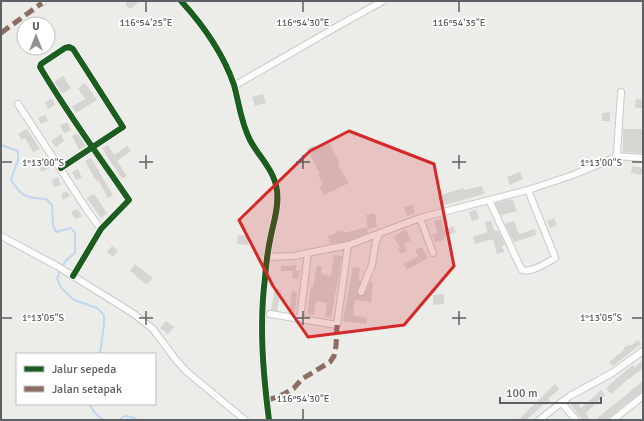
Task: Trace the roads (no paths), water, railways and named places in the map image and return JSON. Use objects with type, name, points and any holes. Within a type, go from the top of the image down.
[{"type":"street","points":[[181,1],[193,14],[219,51],[228,68],[249,139],[274,177],[277,190],[276,212],[267,257],[262,319],[263,354],[269,420]]},
{"type":"street","points":[[234,86],[383,1]]},
{"type":"street","points":[[61,168],[92,147],[122,127],[73,49],[69,47],[65,48],[41,64],[40,67],[58,97],[92,147],[129,200],[101,229],[73,276]]},
{"type":"street","points":[[616,156],[621,92]]},
{"type":"street","points":[[18,104],[101,229]]},
{"type":"street","points":[[267,257],[296,256],[348,245],[420,218],[528,190],[573,175],[616,156],[643,158]]},
{"type":"street","points":[[489,200],[522,270],[526,271],[555,258],[528,190]]},
{"type":"street","points":[[420,218],[433,253]]},
{"type":"street","points":[[361,292],[372,265],[376,241],[380,234]]},
{"type":"street","points":[[1,236],[57,266],[134,314],[153,330],[187,372],[245,420]]},
{"type":"street","points":[[270,314],[337,325],[348,245]]},
{"type":"street","points":[[300,319],[308,253]]},
{"type":"street","points":[[539,420],[570,396],[612,373],[643,351]]},
{"type":"street","points":[[613,420],[643,396]]},
{"type":"street","points":[[561,402],[576,420]]},
{"type":"waterway","points":[[1,145],[18,151],[18,160],[11,179],[16,188],[27,196],[46,199],[52,205],[53,225],[56,232],[71,228],[75,233],[75,253],[63,264],[57,279],[62,289],[74,300],[97,308],[104,315],[100,353]]},
{"type":"waterway","points":[[90,405],[95,414],[104,420]]},
{"type":"waterway","points":[[118,420],[125,416],[135,418],[136,420]]}]
